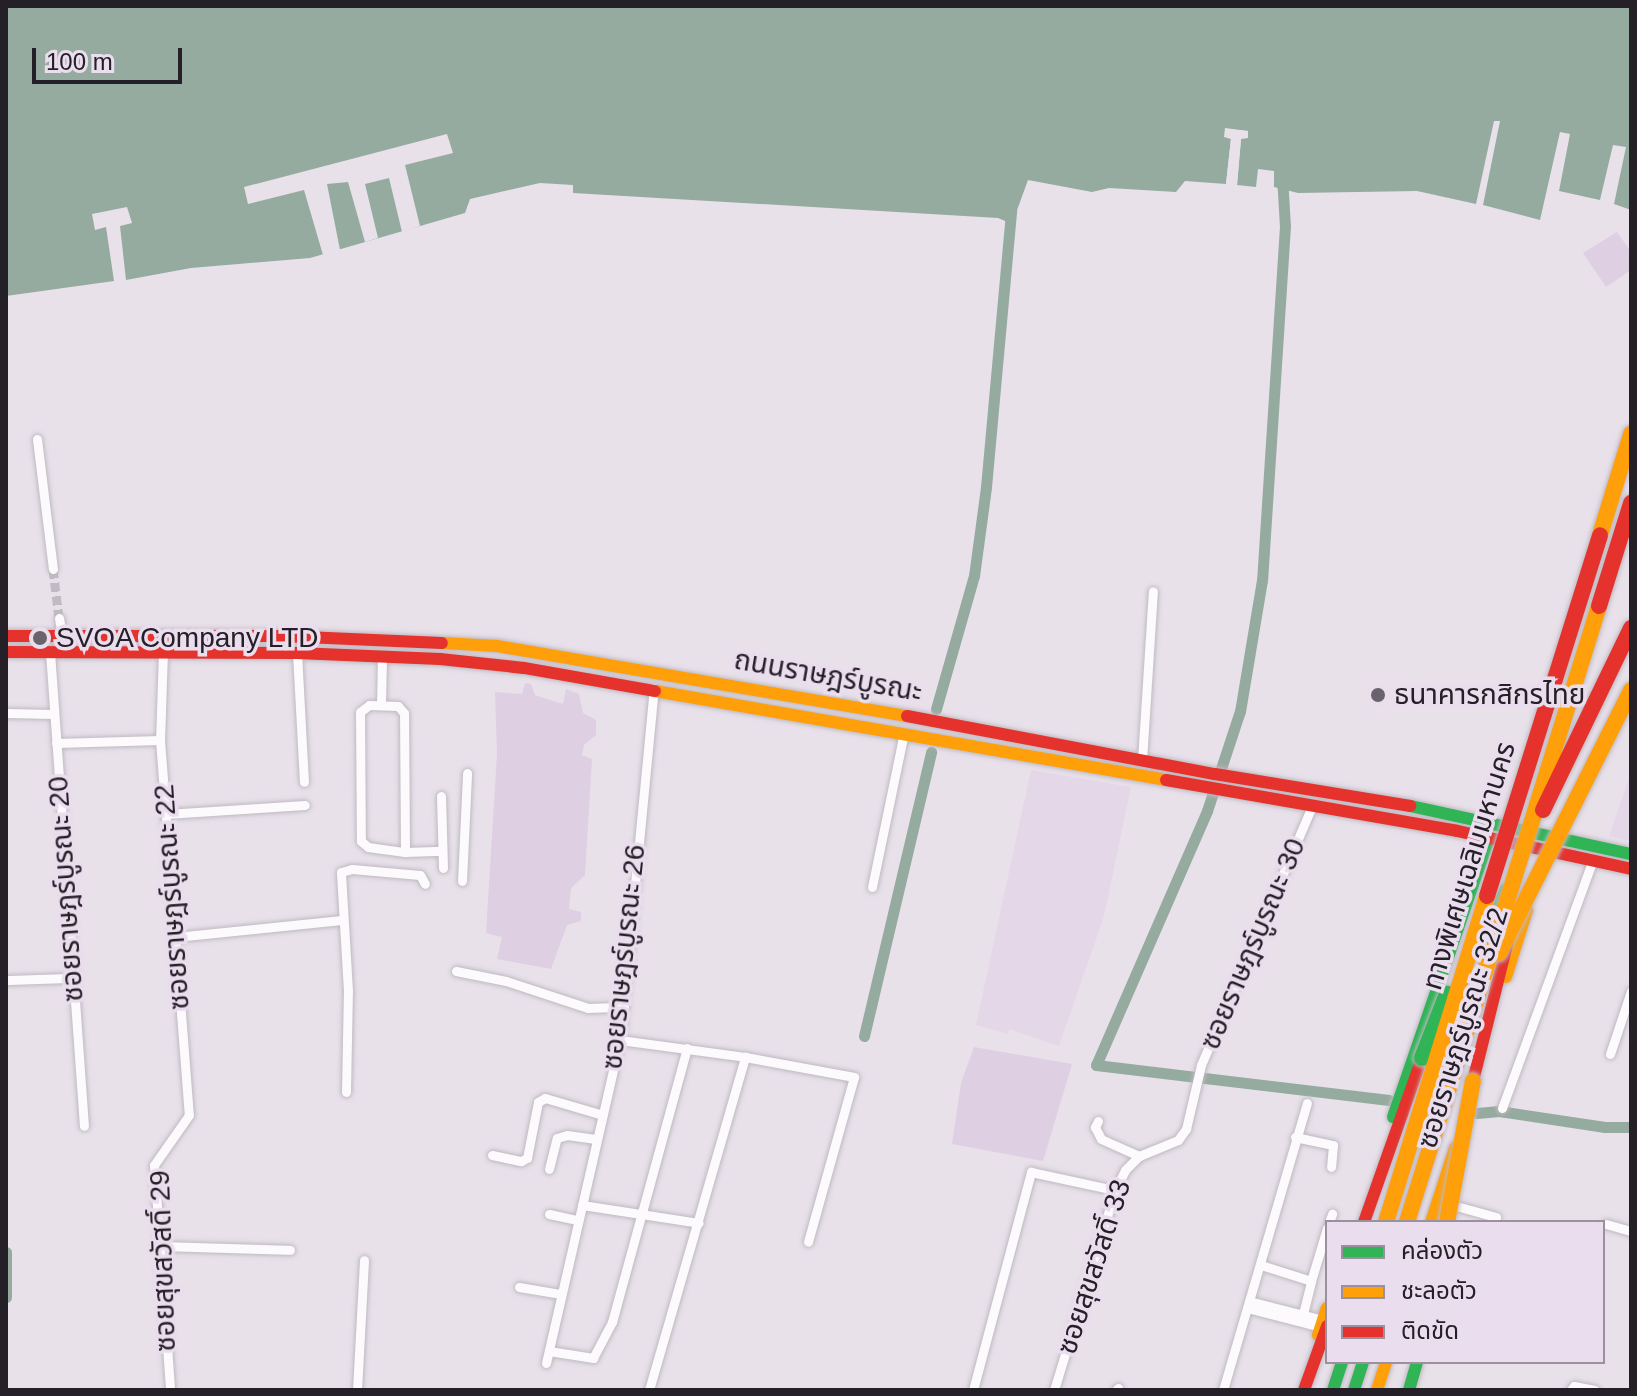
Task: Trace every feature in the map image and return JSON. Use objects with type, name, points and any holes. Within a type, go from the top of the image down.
[{"type":"main road","name":"ทางพิเศษเฉลิมมหานคร","points":[[1387,1220],[1631,434]]},
{"type":"main road","name":"ทางพิเศษเฉลิมมหานคร","points":[[1408,1220],[1631,503]]},
{"type":"main road","name":"ถนนราษฎร์บูรณะ","points":[[6,636],[60,626],[497,646],[822,700],[1142,760],[1312,806],[1489,838],[1631,869]]},
{"type":"main road","points":[[1448,1023],[1507,885],[1631,628]]},
{"type":"main road","name":"ถนนราษฎร์บูรณะ","points":[[6,652],[297,653],[382,656],[524,668],[904,733],[1219,782],[1447,812],[1631,854]]},
{"type":"main road","points":[[1466,1030],[1511,927],[1631,690]]},
{"type":"main road","points":[[1358,1220],[1489,838]]},
{"type":"main road","name":"ซอยราษฎร์บูรณะ 32/2","points":[[1432,1220],[1545,850]]},
{"type":"main road","points":[[1365,1220],[1443,1002],[1507,885]]},
{"type":"main road","points":[[1447,1220],[1480,1046],[1511,927]]},
{"type":"main road","points":[[1296,1390],[1324,1320]]},
{"type":"main road","points":[[1304,1390],[1324,1320]]},
{"type":"main road","points":[[1333,1390],[1341,1364]]},
{"type":"main road","points":[[1354,1390],[1362,1364]]},
{"type":"main road","points":[[1377,1390],[1385,1364]]},
{"type":"main road","points":[[1409,1390],[1413,1364]]},
{"type":"street","points":[[37,439],[53,569]]},
{"type":"street","points":[[1142,760],[1153,591]]},
{"type":"street","name":"ซอยราษฎร์บูรณะ 22","points":[[163,651],[160,740],[189,1115],[174,1137]]},
{"type":"street","name":"ซอยราษฎร์บูรณะ 20","points":[[50,652],[84,1126]]},
{"type":"street","points":[[297,653],[304,782]]},
{"type":"street","points":[[381,705],[382,656]]},
{"type":"street","name":"ซอยราษฎร์บูรณะ 26","points":[[546,1363],[620,1040],[654,689]]},
{"type":"street","points":[[405,852],[404,713],[398,706],[369,705],[360,712],[361,841],[368,847],[405,852],[442,851]]},
{"type":"street","points":[[6,713],[54,714]]},
{"type":"street","points":[[872,887],[904,733]]},
{"type":"street","points":[[56,743],[160,740]]},
{"type":"street","points":[[462,881],[467,773]]},
{"type":"street","points":[[441,796],[443,868]]},
{"type":"street","points":[[166,814],[305,805]]},
{"type":"street","name":"ซอยราษฎร์บูรณะ 30","points":[[1197,1082],[1201,1065],[1312,806]]},
{"type":"street","points":[[1502,1108],[1593,860]]},
{"type":"street","points":[[346,1092],[348,991],[342,920],[344,870],[420,875],[425,884]]},
{"type":"street","points":[[175,937],[342,920]]},
{"type":"street","points":[[456,971],[506,981],[588,1008],[624,1007]]},
{"type":"street","points":[[6,980],[71,978]]},
{"type":"street","points":[[1610,1054],[1631,991]]},
{"type":"street","points":[[620,1040],[745,1057],[854,1077],[808,1242]]},
{"type":"street","points":[[549,1351],[589,1359],[596,1355],[612,1322],[687,1048]]},
{"type":"street","points":[[649,1390],[745,1057]]},
{"type":"street","name":"ซอยสุขสวัสดิ์ 33","points":[[1054,1390],[1115,1190],[1125,1170],[1139,1156],[1166,1147],[1182,1135],[1197,1082]]},
{"type":"street","points":[[492,1155],[521,1161],[527,1158],[538,1102],[545,1098],[603,1115]]},
{"type":"street","points":[[1223,1390],[1307,1103]]},
{"type":"street","points":[[1098,1121],[1095,1127],[1101,1139],[1139,1156]]},
{"type":"street","points":[[549,1169],[557,1138],[567,1135],[596,1139]]},
{"type":"street","name":"ซอยสุขสวัสดิ์ 29","points":[[170,1390],[157,1246],[154,1165],[174,1137]]},
{"type":"street","points":[[1295,1137],[1333,1145],[1331,1167]]},
{"type":"street","points":[[973,1390],[1031,1172],[1115,1190]]},
{"type":"street","points":[[1437,1201],[1496,1217]]},
{"type":"street","points":[[582,1205],[699,1223]]},
{"type":"street","points":[[549,1214],[577,1220]]},
{"type":"street","points":[[1606,1224],[1631,1231]]},
{"type":"street","points":[[1303,1314],[1325,1235]]},
{"type":"street","points":[[157,1246],[290,1250]]},
{"type":"street","points":[[357,1390],[364,1260]]},
{"type":"street","points":[[1261,1265],[1311,1281]]},
{"type":"street","points":[[519,1287],[561,1294]]},
{"type":"street","points":[[1248,1304],[1324,1320]]},
{"type":"street","points":[[1248,1304],[1324,1320]]},
{"type":"street","points":[[1571,1390],[1574,1386],[1595,1390]]},
{"type":"shaded area","points":[[6,6],[1631,6],[1631,210],[1614,204],[1626,147],[1613,145],[1600,200],[1559,191],[1570,134],[1560,132],[1540,220],[1483,205],[1500,121],[1494,121],[1476,204],[1417,191],[1298,193],[1274,187],[1274,171],[1258,169],[1256,187],[1237,185],[1241,139],[1248,131],[1225,129],[1231,138],[1226,184],[1185,181],[1176,192],[1109,188],[1092,192],[1028,180],[1012,224],[998,218],[573,193],[573,185],[540,183],[470,199],[465,213],[310,258],[191,268],[126,280],[120,226],[132,223],[127,207],[92,214],[95,230],[106,227],[114,281],[6,296]]},
{"type":"shaded area","points":[[1617,232],[1631,252],[1631,270],[1606,287],[1583,253]]},
{"type":"shaded area","points":[[525,683],[531,684],[535,695],[563,704],[566,689],[579,694],[583,713],[596,720],[596,735],[584,745],[582,755],[592,759],[585,875],[571,888],[569,909],[581,912],[581,921],[567,925],[551,969],[497,959],[502,937],[486,933],[497,754],[495,692],[522,694]]},
{"type":"shaded area","points":[[1031,770],[1131,787],[1104,916],[1059,1046],[1009,1029],[1008,1034],[976,1025]]},
{"type":"shaded area","points":[[1631,773],[1631,841],[1609,836]]},
{"type":"shaded area","points":[[974,1047],[1072,1064],[1043,1161],[952,1144],[961,1083]]},
{"type":"pier","points":[[1225,128],[1248,131],[1248,138],[1241,139],[1237,185],[1233,184],[1237,138],[1244,134],[1228,133],[1235,138],[1230,184],[1226,184],[1231,139],[1224,137]]},
{"type":"pier","points":[[447,134],[453,153],[405,165],[420,226],[402,232],[389,178],[365,184],[378,238],[365,242],[348,182],[327,184],[340,250],[323,255],[304,190],[248,204],[244,187]]},
{"type":"waterway","points":[[1282,176],[1285,226],[1262,580],[1240,711],[1207,811],[1096,1065],[1389,1100]]},
{"type":"waterway","points":[[936,709],[974,576],[986,487],[1011,210]]},
{"type":"waterway","points":[[864,1036],[931,752]]},
{"type":"waterway","points":[[1477,1113],[1499,1111],[1605,1127],[1631,1127]]},
{"type":"waterway","points":[[6,1252],[6,1297]]},
{"type":"tunnel","points":[[53,569],[59,618]]},
{"type":"traffic: fast","points":[[1410,806],[1631,854]]},
{"type":"traffic: fast","points":[[1393,1117],[1489,838]]},
{"type":"traffic: fast","points":[[1476,951],[1506,889]]},
{"type":"traffic: fast","points":[[1422,1058],[1447,994]]},
{"type":"traffic: fast","points":[[1333,1390],[1341,1364]]},
{"type":"traffic: fast","points":[[1354,1390],[1362,1364]]},
{"type":"traffic: fast","points":[[1409,1390],[1416,1364]]},
{"type":"traffic: slow","points":[[1600,535],[1631,434]]},
{"type":"traffic: slow","points":[[1408,1220],[1599,606]]},
{"type":"traffic: slow","points":[[442,643],[497,646],[907,716]]},
{"type":"traffic: slow","points":[[1499,953],[1631,690]]},
{"type":"traffic: slow","points":[[655,691],[1166,780]]},
{"type":"traffic: slow","points":[[1387,1220],[1487,896]]},
{"type":"traffic: slow","points":[[1506,977],[1527,910]]},
{"type":"traffic: slow","points":[[1447,1220],[1473,1081]]},
{"type":"traffic: slow","points":[[1432,1220],[1455,1148]]},
{"type":"traffic: slow","points":[[1318,1335],[1325,1314]]},
{"type":"traffic: slow","points":[[1377,1390],[1385,1364]]},
{"type":"traffic: jam","points":[[1599,606],[1631,503]]},
{"type":"traffic: jam","points":[[1487,896],[1600,535]]},
{"type":"traffic: jam","points":[[1543,810],[1631,628]]},
{"type":"traffic: jam","points":[[6,636],[282,636],[442,643]]},
{"type":"traffic: jam","points":[[6,652],[297,653],[440,659],[524,668],[655,691]]},
{"type":"traffic: jam","points":[[907,716],[1215,774],[1410,806]]},
{"type":"traffic: jam","points":[[1166,780],[1457,831],[1631,869]]},
{"type":"traffic: jam","points":[[1473,1081],[1508,941]]},
{"type":"traffic: jam","points":[[1365,1220],[1422,1058]]},
{"type":"traffic: jam","points":[[1304,1390],[1325,1332]]},
{"type":"place","name":"SVOA Company LTD","points":[[40,638]]},
{"type":"place","name":"ธนาคารกสิกรไทย","points":[[1378,695]]}]
